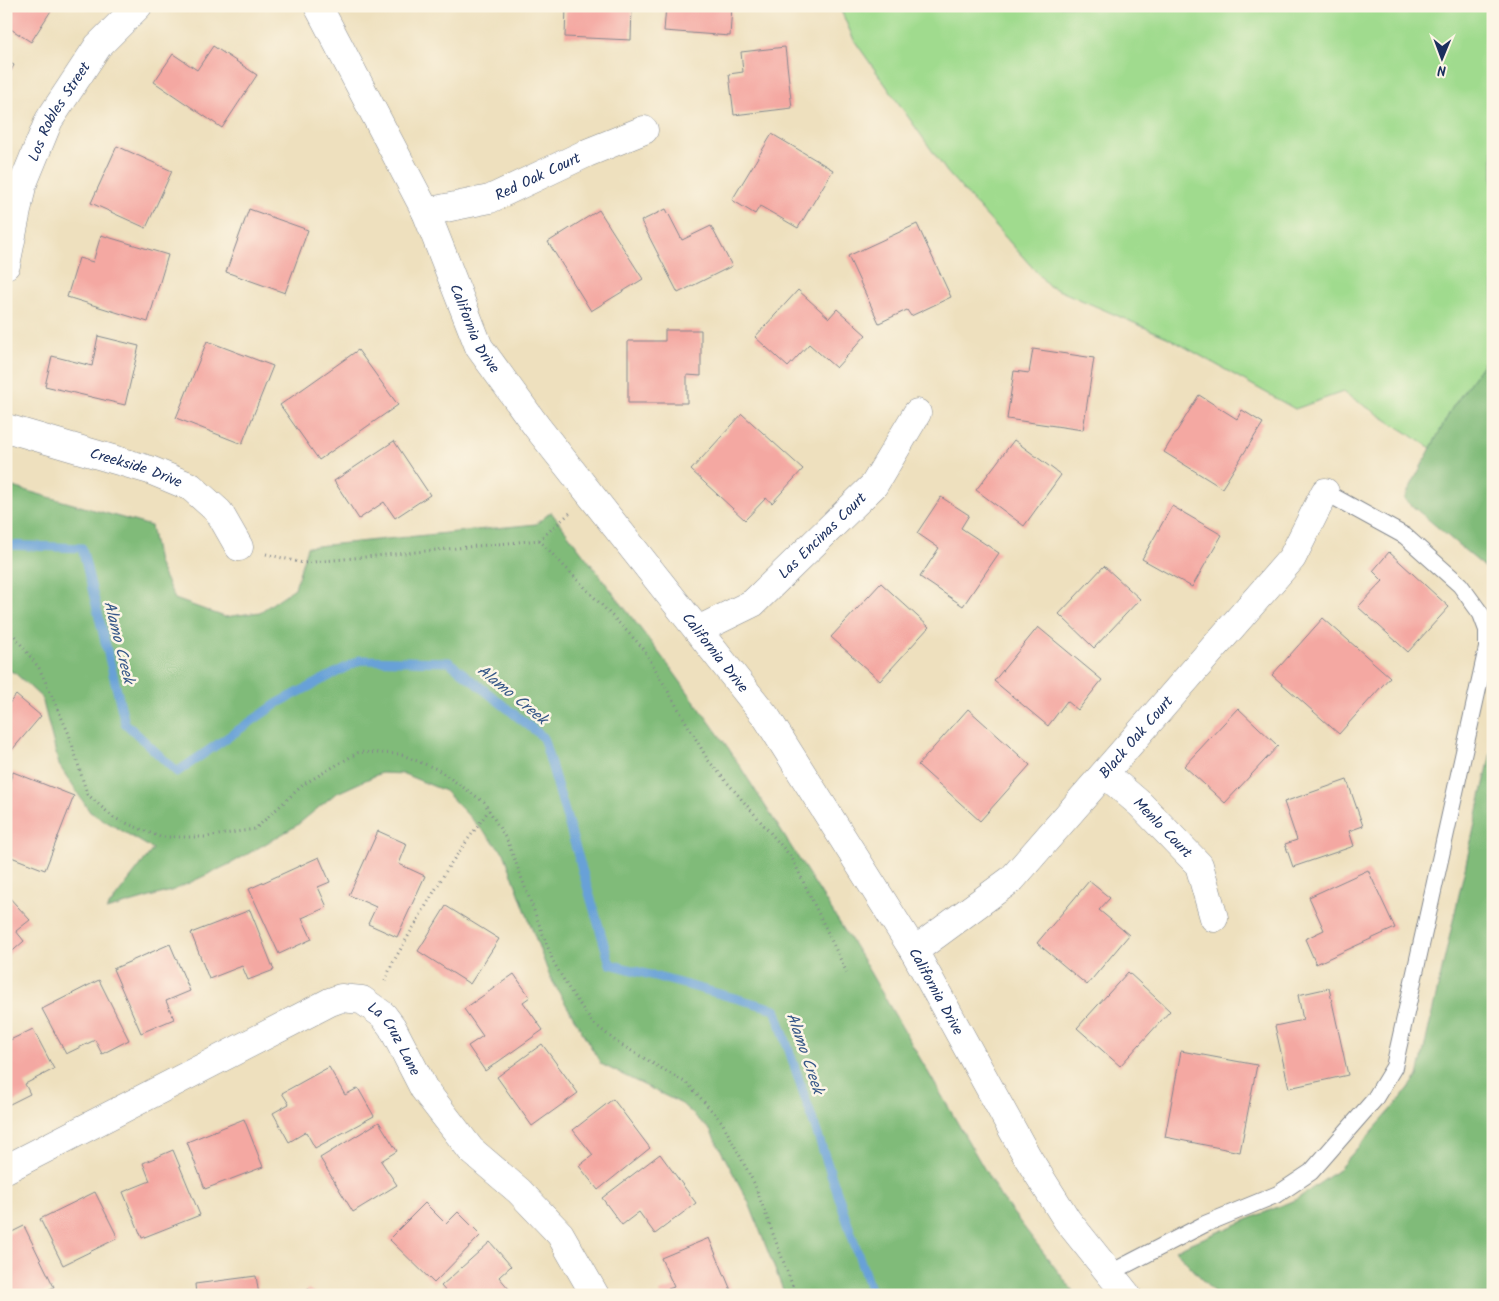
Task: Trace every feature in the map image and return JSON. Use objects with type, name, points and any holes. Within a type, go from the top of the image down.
[{"type":"street","name":"Los Robles Street","points":[[6,265],[22,186],[49,120],[98,46],[138,6]]},
{"type":"street","name":"California Drive","points":[[318,6],[426,212],[479,347],[537,427],[767,718],[914,951],[1028,1158],[1067,1220],[1108,1274],[1127,1295]]},
{"type":"street","name":"Red Oak Court","points":[[426,212],[490,199],[587,153],[644,130]]},
{"type":"street","name":"Las Encinas Court","points":[[698,630],[753,603],[874,485],[917,413]]},
{"type":"street","name":"Creekside Drive","points":[[6,428],[142,468],[191,487],[219,512],[239,547]]},
{"type":"street","name":"Black Oak Court","points":[[914,951],[1012,879],[1292,558],[1326,492]]},
{"type":"street","name":"Menlo Court","points":[[1105,774],[1140,804],[1199,865],[1214,918]]},
{"type":"street","name":"La Cruz Lane","points":[[6,1169],[330,1002],[341,998],[362,1000],[374,1006],[392,1027],[424,1089],[471,1150],[519,1191],[560,1234],[595,1295]]},
{"type":"lane","points":[[1108,1274],[1204,1224],[1278,1194],[1311,1172],[1374,1100],[1394,1067],[1487,648],[1487,630],[1482,614],[1460,585],[1405,536],[1326,492]]},
{"type":"path","points":[[239,547],[303,563],[539,540],[591,495]]},
{"type":"path","points":[[539,540],[643,648],[708,760],[792,858],[847,973]]},
{"type":"path","points":[[6,632],[13,634],[39,668],[69,734],[87,794],[114,818],[160,837],[206,837],[255,830],[304,784],[359,752],[400,754],[437,769],[484,802],[508,842],[553,961],[569,989],[592,1022],[625,1048],[688,1084],[722,1122],[754,1183],[796,1295]]},
{"type":"path","points":[[374,1006],[392,964],[449,866],[489,810]]},
{"type":"green space","points":[[839,6],[1493,6],[1493,350],[1452,408],[1431,448],[1343,392],[1295,409],[1169,338],[1049,286],[947,172],[854,40]]},
{"type":"green space","points":[[1493,350],[1493,574],[1404,499],[1452,408]]},
{"type":"green space","points":[[6,485],[151,526],[158,563],[175,599],[225,617],[260,612],[295,588],[307,547],[536,524],[551,512],[672,670],[729,749],[860,955],[1000,1196],[1076,1295],[785,1295],[749,1203],[710,1130],[682,1104],[601,1064],[550,977],[504,853],[445,791],[404,774],[381,773],[335,794],[296,826],[232,863],[174,890],[106,910],[153,849],[90,812],[59,765],[42,698],[15,673],[6,669]]},
{"type":"green space","points":[[1493,744],[1493,1295],[1217,1295],[1175,1250],[1297,1199],[1337,1171],[1399,1101],[1418,1076]]},
{"type":"building","points":[[6,6],[54,6],[31,42],[6,26]]},
{"type":"building","points":[[566,6],[632,6],[631,40],[565,37]]},
{"type":"building","points":[[666,6],[732,6],[730,36],[664,31]]},
{"type":"building","points":[[213,46],[257,75],[222,128],[154,82],[173,54],[197,70]]},
{"type":"building","points":[[785,47],[792,108],[734,115],[729,74],[743,72],[741,52]]},
{"type":"building","points":[[6,61],[14,65],[6,80]]},
{"type":"building","points":[[772,134],[833,170],[798,228],[760,206],[755,214],[732,200]]},
{"type":"building","points":[[117,146],[172,171],[146,228],[91,203]]},
{"type":"building","points":[[249,209],[308,230],[285,293],[226,272]]},
{"type":"building","points":[[666,209],[682,240],[711,226],[732,266],[678,293],[641,221]]},
{"type":"building","points":[[599,210],[643,279],[591,311],[548,242]]},
{"type":"building","points":[[917,224],[951,297],[911,316],[907,310],[879,323],[848,256]]},
{"type":"building","points":[[101,235],[168,255],[148,322],[67,297],[79,258],[93,262]]},
{"type":"building","points":[[798,290],[829,318],[837,309],[866,335],[836,368],[809,344],[788,367],[755,337]]},
{"type":"building","points":[[665,330],[701,330],[701,376],[687,375],[687,403],[628,403],[628,341],[665,341]]},
{"type":"building","points":[[98,336],[139,346],[125,405],[45,386],[52,356],[92,366]]},
{"type":"building","points":[[207,341],[273,366],[242,444],[176,418]]},
{"type":"building","points":[[1033,349],[1094,358],[1083,430],[1007,419],[1014,371],[1029,373]]},
{"type":"building","points":[[358,350],[398,405],[319,460],[280,405]]},
{"type":"building","points":[[1199,395],[1237,419],[1242,410],[1263,423],[1222,488],[1164,452]]},
{"type":"building","points":[[742,414],[803,469],[772,503],[766,498],[745,520],[691,470]]},
{"type":"building","points":[[1014,440],[1061,475],[1024,526],[976,490]]},
{"type":"building","points":[[394,441],[430,495],[395,518],[384,502],[359,519],[334,481]]},
{"type":"building","points":[[941,497],[969,515],[961,528],[999,553],[963,606],[920,577],[939,548],[917,533]]},
{"type":"building","points":[[1172,506],[1222,535],[1192,587],[1142,559]]},
{"type":"building","points":[[1389,552],[1449,607],[1408,652],[1358,607],[1383,581],[1373,571]]},
{"type":"building","points":[[1104,566],[1140,599],[1094,648],[1059,614]]},
{"type":"building","points":[[881,583],[929,627],[880,681],[831,637]]},
{"type":"building","points":[[1323,618],[1390,677],[1339,734],[1272,675]]},
{"type":"building","points":[[1038,627],[1102,680],[1078,710],[1067,701],[1048,726],[994,681]]},
{"type":"building","points":[[16,695],[41,716],[6,757],[6,707]]},
{"type":"building","points":[[1238,708],[1278,746],[1225,803],[1184,766]]},
{"type":"building","points":[[968,709],[1030,765],[980,821],[918,765]]},
{"type":"building","points":[[13,772],[74,796],[45,870],[6,855],[6,791]]},
{"type":"building","points":[[1347,780],[1363,826],[1349,831],[1354,846],[1293,867],[1285,844],[1297,840],[1284,802]]},
{"type":"building","points":[[378,831],[407,844],[399,864],[425,876],[397,937],[368,924],[376,907],[349,895]]},
{"type":"building","points":[[319,857],[330,882],[318,887],[327,907],[302,918],[312,939],[279,954],[249,889]]},
{"type":"building","points":[[1368,870],[1395,928],[1316,964],[1305,939],[1324,930],[1309,897]]},
{"type":"building","points":[[1089,881],[1110,898],[1099,910],[1129,935],[1087,985],[1037,943]]},
{"type":"building","points":[[6,894],[30,920],[16,931],[24,941],[6,957]]},
{"type":"building","points":[[446,906],[499,939],[470,984],[418,951]]},
{"type":"building","points":[[250,910],[274,970],[248,980],[242,966],[209,979],[191,933]]},
{"type":"building","points":[[170,944],[190,991],[166,1001],[174,1019],[141,1033],[113,969]]},
{"type":"building","points":[[1128,972],[1170,1011],[1120,1066],[1077,1028]]},
{"type":"building","points":[[514,974],[530,997],[523,1002],[543,1030],[485,1071],[468,1046],[483,1036],[464,1009]]},
{"type":"building","points":[[99,980],[129,1040],[102,1054],[95,1040],[66,1054],[42,1009]]},
{"type":"building","points":[[1329,988],[1348,1075],[1289,1088],[1275,1026],[1303,1020],[1298,995]]},
{"type":"building","points":[[33,1029],[54,1069],[25,1084],[30,1094],[6,1106],[6,1042]]},
{"type":"building","points":[[542,1044],[578,1093],[532,1126],[497,1077]]},
{"type":"building","points":[[1181,1051],[1257,1065],[1240,1152],[1165,1137]]},
{"type":"building","points":[[329,1067],[345,1095],[358,1088],[374,1116],[315,1148],[306,1132],[289,1142],[273,1113],[289,1104],[282,1093]]},
{"type":"building","points":[[613,1099],[650,1148],[598,1190],[579,1166],[593,1155],[573,1130]]},
{"type":"building","points":[[244,1119],[263,1167],[205,1189],[187,1142]]},
{"type":"building","points":[[379,1122],[397,1151],[381,1161],[397,1185],[353,1212],[320,1158]]},
{"type":"building","points":[[173,1150],[200,1215],[142,1238],[123,1192],[150,1181],[143,1163]]},
{"type":"building","points":[[660,1154],[696,1203],[655,1234],[639,1212],[622,1225],[602,1198]]},
{"type":"building","points":[[95,1192],[118,1238],[63,1265],[40,1219]]},
{"type":"building","points":[[425,1203],[446,1224],[458,1212],[481,1235],[434,1283],[389,1239]]},
{"type":"building","points":[[24,1226],[54,1287],[38,1295],[6,1295],[6,1235]]},
{"type":"building","points":[[709,1238],[733,1295],[660,1295],[659,1292],[674,1287],[661,1258]]},
{"type":"building","points":[[490,1242],[511,1266],[499,1277],[514,1295],[449,1295],[441,1286]]},
{"type":"building","points":[[256,1276],[259,1295],[196,1295],[195,1284]]},
{"type":"building","points":[[308,1289],[318,1295],[305,1295]]},
{"type":"waterway","name":"Alamo Creek","points":[[6,545],[82,548],[125,723],[177,772],[278,703],[360,660],[449,662],[543,737],[610,964],[775,1009],[872,1295]]}]
